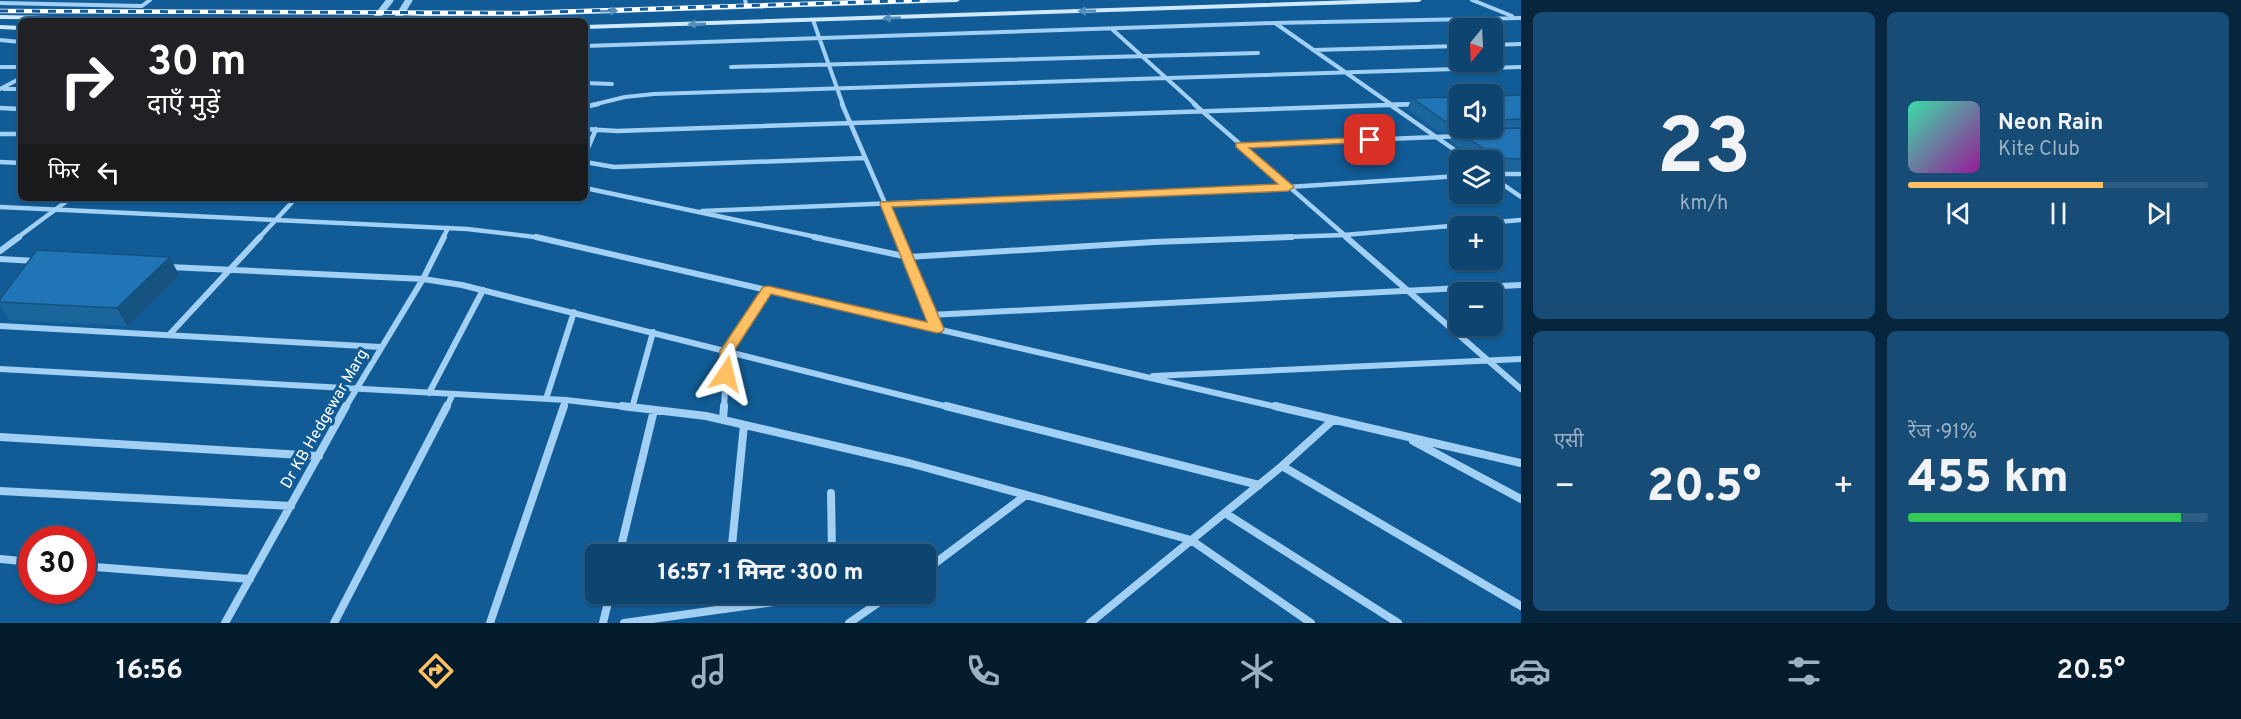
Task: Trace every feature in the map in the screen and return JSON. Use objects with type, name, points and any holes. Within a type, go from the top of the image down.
[{"type":"main road","points":[[438,18],[746,3],[957,0]]},
{"type":"main road","points":[[1098,0],[1111,10]]},
{"type":"main road","points":[[588,27],[1419,0]]},
{"type":"main road","points":[[0,17],[50,18]]},
{"type":"main road","points":[[0,27],[18,28]]},
{"type":"street","points":[[0,3],[142,6],[150,0]]},
{"type":"street","points":[[376,18],[390,0]]},
{"type":"street","points":[[398,18],[410,0]]},
{"type":"street","points":[[1472,0],[1519,19]]},
{"type":"street","points":[[588,46],[1274,23],[1519,19]]},
{"type":"street","points":[[813,20],[849,124],[937,329]]},
{"type":"street","points":[[1274,23],[1454,150]]},
{"type":"street","points":[[1113,30],[1240,145],[1521,389]]},
{"type":"street","points":[[0,40],[18,42]]},
{"type":"street","points":[[1503,45],[1521,44]]},
{"type":"street","points":[[1313,50],[1449,46]]},
{"type":"street","points":[[731,67],[1258,53]]},
{"type":"street","points":[[0,67],[18,67]]},
{"type":"street","points":[[588,106],[625,97],[654,94],[1521,67]]},
{"type":"street","points":[[0,89],[18,80]]},
{"type":"street","points":[[588,83],[612,84]]},
{"type":"street","points":[[0,89],[18,89]]},
{"type":"street","points":[[588,129],[849,124],[1425,104]]},
{"type":"street","points":[[0,108],[18,108]]},
{"type":"street","points":[[588,146],[596,129]]},
{"type":"street","points":[[0,134],[18,134]]},
{"type":"street","points":[[1240,145],[1449,137]]},
{"type":"street","points":[[588,163],[614,167],[865,158]]},
{"type":"street","points":[[0,162],[18,163]]},
{"type":"street","points":[[1503,175],[1521,174]]},
{"type":"street","points":[[693,211],[1288,187],[1449,177]]},
{"type":"street","points":[[1503,184],[1521,197]]},
{"type":"street","points":[[588,189],[908,257],[1034,248],[1344,235],[1521,220]]},
{"type":"street","points":[[0,251],[67,201]]},
{"type":"street","points":[[169,335],[293,201]]},
{"type":"street","points":[[0,207],[447,228],[528,235],[1521,463]]},
{"type":"street","name":"Dr KB Hedgewar Marg","points":[[225,623],[356,390],[423,279],[447,228]]},
{"type":"street","points":[[0,259],[46,261]]},
{"type":"street","points":[[160,267],[423,279],[574,312],[1259,485]]},
{"type":"street","points":[[930,315],[1521,285]]},
{"type":"street","points":[[723,420],[727,351],[768,290]]},
{"type":"street","points":[[429,393],[483,291]]},
{"type":"street","points":[[546,399],[574,312]]},
{"type":"street","points":[[0,326],[381,347]]},
{"type":"street","points":[[632,408],[653,332]]},
{"type":"street","points":[[1145,377],[1521,358]]},
{"type":"street","points":[[0,369],[566,400],[706,416],[909,463],[1191,540],[1311,623]]},
{"type":"street","points":[[333,623],[453,394]]},
{"type":"street","points":[[490,623],[566,400]]},
{"type":"street","points":[[622,544],[654,410]]},
{"type":"street","points":[[1090,623],[1282,466],[1333,420]]},
{"type":"street","points":[[732,544],[744,425]]},
{"type":"street","points":[[0,437],[319,456]]},
{"type":"street","points":[[1406,437],[1521,499]]},
{"type":"street","points":[[1282,466],[1521,606]]},
{"type":"street","points":[[0,491],[291,506]]},
{"type":"street","points":[[831,493],[832,544]]},
{"type":"street","points":[[936,562],[1026,495]]},
{"type":"street","points":[[1225,513],[1398,623]]},
{"type":"street","points":[[0,559],[18,561]]},
{"type":"street","points":[[96,567],[250,579]]},
{"type":"street","points":[[603,623],[608,604]]},
{"type":"street","points":[[726,604],[726,609]]},
{"type":"street","points":[[624,623],[761,604]]},
{"type":"street","points":[[849,623],[877,604]]},
{"type":"building","points":[[1521,95],[1521,119],[1503,120],[1503,96]]},
{"type":"building","points":[[1449,97],[1449,122],[1446,122],[1412,98]]},
{"type":"building","points":[[1521,128],[1521,159],[1503,158],[1503,150],[1485,150],[1468,138],[1503,138],[1503,129]]},
{"type":"building","points":[[37,250],[170,257],[117,308],[0,302]]},
{"type":"railway","points":[[0,11],[520,13],[925,0]]},
{"type":"route","points":[[726,374],[727,351],[768,290],[937,329],[885,204],[1288,187],[1240,145],[1370,140]]}]
